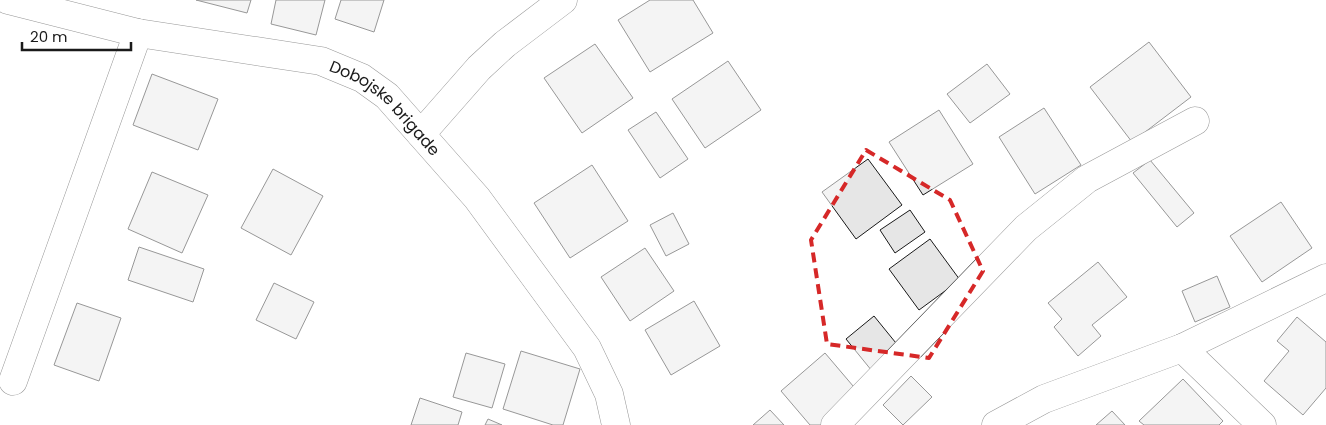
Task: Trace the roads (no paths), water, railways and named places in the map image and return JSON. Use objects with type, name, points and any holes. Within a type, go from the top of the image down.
[{"type":"street","name":"Dobojske brigade","points":[[8,0],[138,33],[321,61],[362,78],[375,87],[387,96],[477,198],[587,348],[609,394],[616,425]]},
{"type":"street","points":[[421,134],[479,68],[506,44],[563,0]]},
{"type":"street","points":[[13,382],[138,33]]},
{"type":"street","points":[[835,425],[1026,228],[1088,179],[1195,121]]},
{"type":"street","points":[[996,425],[1044,399],[1182,348],[1326,278]]},
{"type":"street","points":[[1182,348],[1262,425]]}]
